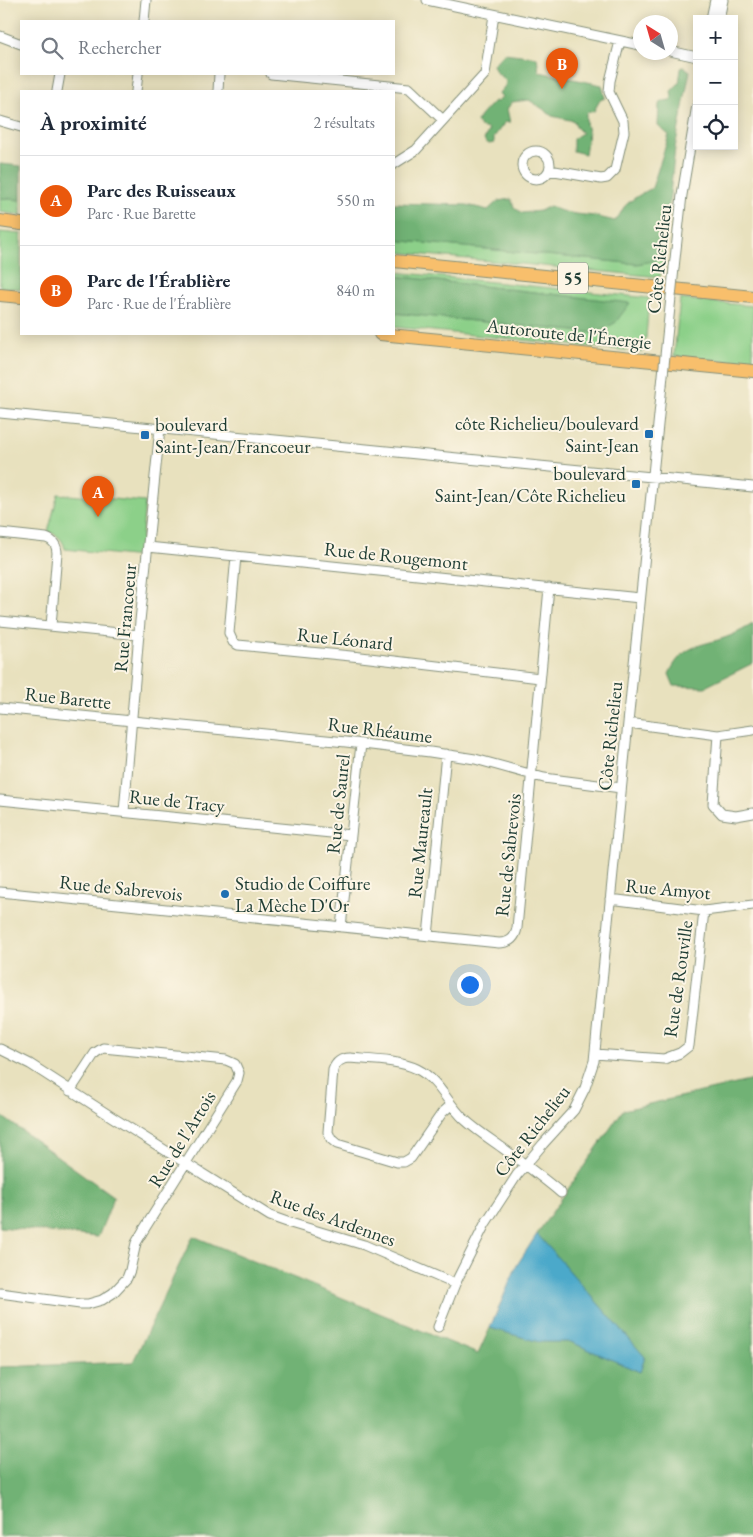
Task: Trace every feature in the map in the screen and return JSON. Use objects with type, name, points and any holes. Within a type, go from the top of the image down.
[{"type":"highway","points":[[0,221],[20,224]]},
{"type":"highway","name":"55","points":[[395,261],[753,297]]},
{"type":"highway","points":[[0,295],[20,297]]},
{"type":"highway","name":"Autoroute de l'Énergie","points":[[390,335],[753,371]]},
{"type":"street","points":[[144,20],[146,0]]},
{"type":"street","points":[[427,0],[633,44]]},
{"type":"street","points":[[712,15],[715,0]]},
{"type":"street","points":[[720,15],[723,0]]},
{"type":"street","points":[[395,163],[416,150],[485,74],[494,15]]},
{"type":"street","points":[[0,36],[20,44]]},
{"type":"street","points":[[549,170],[601,179],[607,178],[615,170],[624,132],[623,121],[609,92],[620,41]]},
{"type":"street","points":[[678,52],[693,55]]},
{"type":"street","points":[[57,90],[60,75]]},
{"type":"street","points":[[136,90],[138,75]]},
{"type":"street","points":[[218,90],[219,75]]},
{"type":"street","points":[[281,75],[409,88],[443,120]]},
{"type":"street","points":[[0,121],[20,127]]},
{"type":"street","name":"Côte Richelieu","points":[[438,1328],[455,1284],[489,1218],[542,1144],[574,1110],[589,1079],[595,1054],[674,268],[693,130]]},
{"type":"street","points":[[0,413],[753,487]]},
{"type":"street","name":"Rue Francoeur","points":[[124,812],[139,635],[160,428]]},
{"type":"street","points":[[0,533],[46,538],[56,546],[51,626]]},
{"type":"street","name":"Rue de Rougemont","points":[[148,548],[640,598]]},
{"type":"street","name":"Rue Léonard","points":[[236,556],[229,633],[233,642],[238,645],[540,678]]},
{"type":"street","name":"Rue de Sabrevois","points":[[0,892],[428,936],[507,942],[514,937],[517,928],[549,588]]},
{"type":"street","points":[[0,621],[139,635]]},
{"type":"street","name":"Rue Barette","points":[[0,708],[132,721]]},
{"type":"street","name":"Rue Rhéaume","points":[[132,721],[446,754],[475,759],[548,779],[621,788]]},
{"type":"street","points":[[628,723],[718,735],[753,730]]},
{"type":"street","points":[[718,735],[714,804],[722,814],[736,816],[753,813]]},
{"type":"street","name":"Rue de Saurel","points":[[341,927],[360,744]]},
{"type":"street","name":"Rue Maureault","points":[[428,936],[446,754]]},
{"type":"street","name":"Rue de Tracy","points":[[0,800],[351,835]]},
{"type":"street","name":"Rue Amyot","points":[[610,899],[704,911],[753,906]]},
{"type":"street","name":"Rue de Rouville","points":[[595,1054],[664,1059],[680,1053],[688,1046],[704,911]]},
{"type":"street","name":"Rue de l'Artois","points":[[0,1293],[80,1304],[94,1302],[111,1295],[120,1287],[127,1278],[140,1237],[238,1081],[239,1073],[237,1066],[226,1060],[103,1048],[95,1053],[70,1091]]},
{"type":"street","name":"Rue des Ardennes","points":[[0,1049],[30,1064],[270,1216],[364,1245],[455,1284]]},
{"type":"street","points":[[451,1105],[442,1114],[412,1156],[404,1162],[396,1162],[337,1144],[332,1141],[329,1135],[333,1070],[338,1061],[345,1058],[402,1064],[425,1073],[435,1082],[451,1105],[470,1124],[561,1193]]},
{"type":"green space","points":[[504,53],[537,57],[539,72],[602,85],[605,98],[600,100],[594,111],[586,113],[588,133],[585,154],[573,151],[573,139],[582,133],[574,121],[552,116],[529,100],[512,102],[507,109],[510,123],[505,122],[494,137],[494,143],[489,144],[484,140],[489,129],[480,127],[477,122],[494,101],[497,102],[502,97],[499,93],[505,86],[506,81],[496,72],[493,65]]},
{"type":"green space","points":[[683,66],[690,71],[675,148],[663,259],[637,264],[395,240],[395,203],[467,205],[488,210],[498,201],[511,199],[514,207],[522,213],[540,211],[550,206],[566,212],[615,221],[627,204],[652,188],[669,135],[658,126],[659,104],[672,98],[671,91],[679,83]]},
{"type":"green space","points":[[0,164],[20,166],[20,200],[0,198]]},
{"type":"green space","points":[[0,198],[20,200],[20,215],[0,212]]},
{"type":"green space","points":[[0,232],[20,234],[20,289],[0,287]]},
{"type":"green space","points":[[395,240],[637,264],[663,259],[660,277],[395,252]]},
{"type":"green space","points":[[395,272],[649,298],[646,338],[642,352],[395,327],[395,313],[595,333],[629,303],[395,276]]},
{"type":"green space","points":[[395,276],[630,303],[615,323],[595,333],[395,313]]},
{"type":"green space","points":[[680,299],[753,306],[753,364],[674,356]]},
{"type":"green space","points":[[58,494],[145,502],[140,557],[65,549],[59,537],[48,532]]},
{"type":"green space","points":[[753,624],[753,663],[705,687],[674,686],[669,674],[675,663],[688,650],[732,635]]},
{"type":"green space","points":[[753,1080],[753,1537],[0,1537],[0,1367],[133,1362],[193,1236],[478,1354],[490,1328],[539,1342],[571,1342],[640,1372],[645,1357],[537,1234],[623,1110]]},
{"type":"green space","points":[[0,1115],[114,1197],[98,1237],[0,1227]]},
{"type":"water","points":[[537,1234],[645,1357],[640,1372],[571,1342],[539,1342],[490,1328],[517,1265]]},
{"type":"place","name":"Parc de l'Érablière","points":[[562,89]]},
{"type":"place","name":"côte Richelieu/boulevard Saint-Jean","points":[[649,434]]},
{"type":"place","name":"boulevard Saint-Jean/Francoeur","points":[[145,435]]},
{"type":"place","name":"boulevard Saint-Jean/Côte Richelieu","points":[[636,484]]},
{"type":"place","name":"Parc des Ruisseaux","points":[[98,517]]},
{"type":"place","name":"Studio de Coiffure La Mèche D'Or","points":[[225,894]]}]
